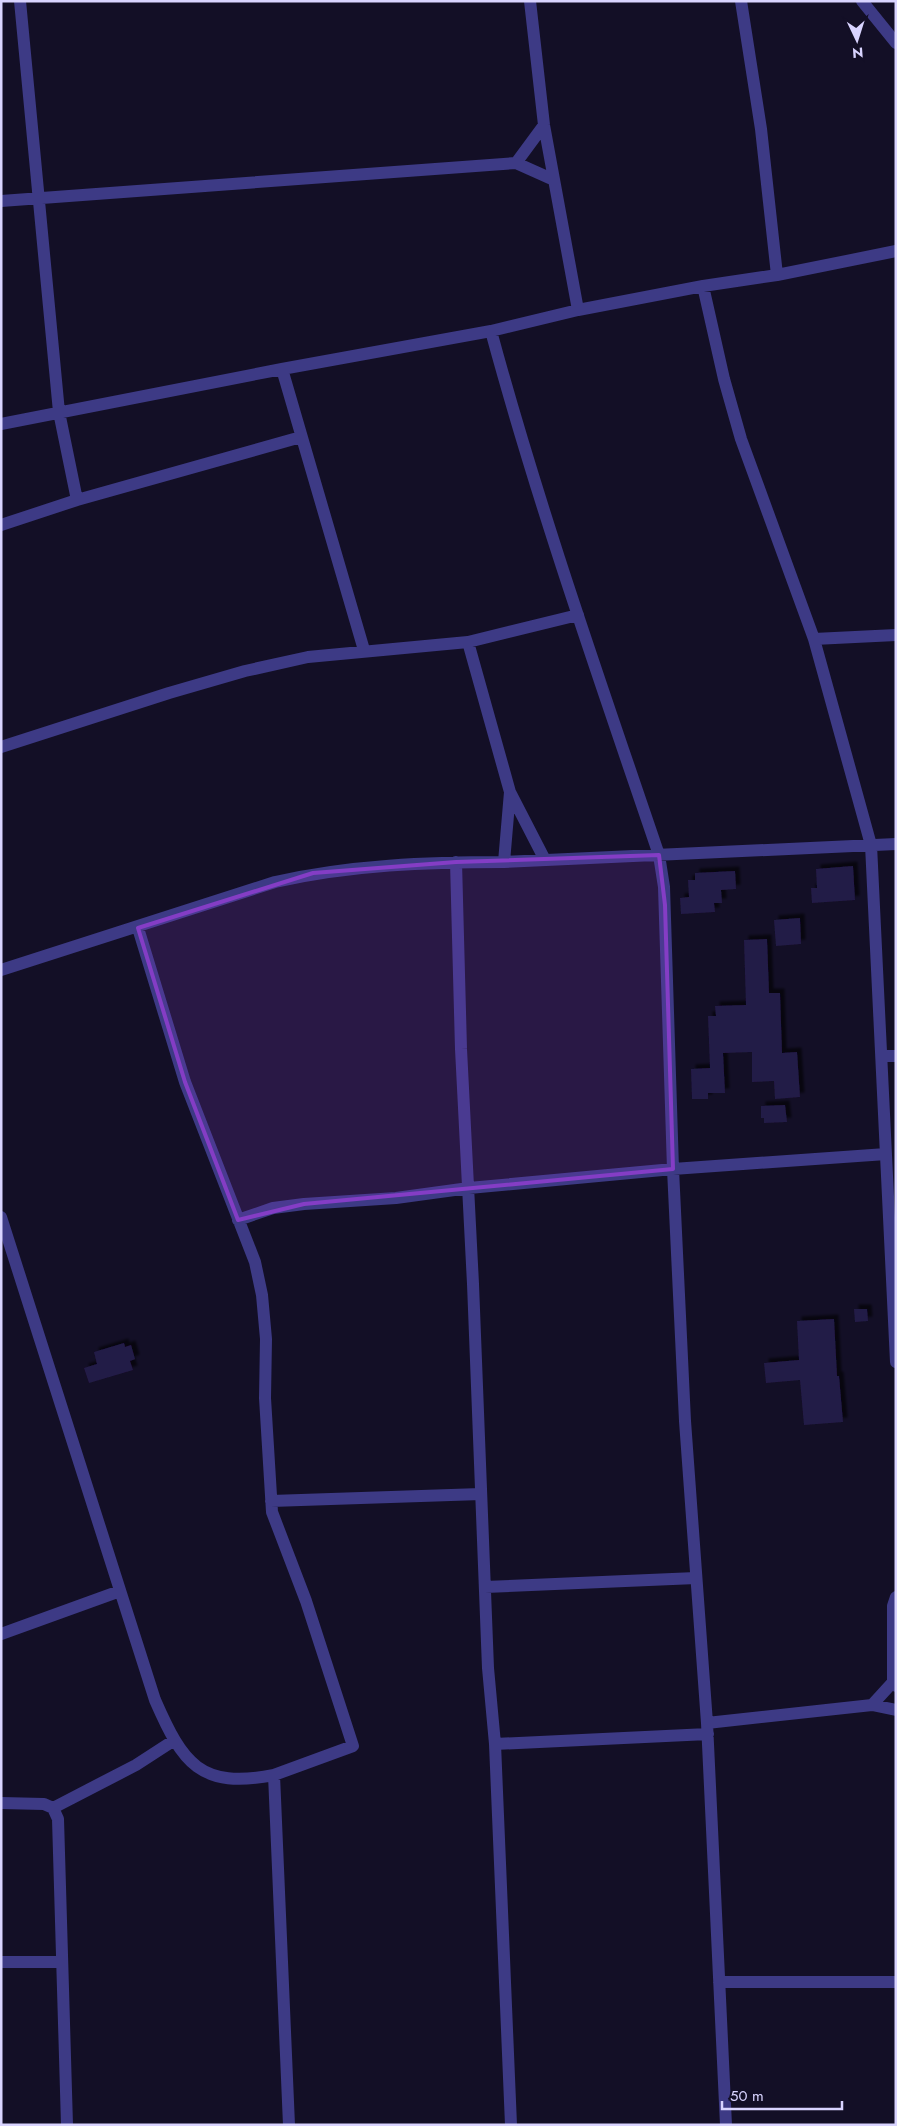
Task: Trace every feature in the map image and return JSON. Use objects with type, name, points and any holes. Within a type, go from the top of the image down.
[{"type":"street","points":[[20,1],[59,412],[77,500]]},
{"type":"street","points":[[530,1],[544,125],[578,310]]},
{"type":"street","points":[[741,1],[761,130],[778,275]]},
{"type":"street","points":[[862,1],[896,43]]},
{"type":"street","points":[[516,163],[544,125]]},
{"type":"street","points":[[1,201],[516,163],[554,180]]},
{"type":"street","points":[[1,424],[282,369],[491,331],[578,310],[703,286],[778,275],[896,251]]},
{"type":"street","points":[[703,286],[724,379],[741,439],[814,639],[871,845],[896,1362]]},
{"type":"street","points":[[491,331],[515,420],[659,855],[665,905],[673,1169],[685,1421],[708,1729],[726,2125]]},
{"type":"street","points":[[282,369],[364,650]]},
{"type":"street","points":[[1,525],[77,500],[301,437]]},
{"type":"street","points":[[1,747],[245,671],[308,657],[364,650],[468,642],[578,615]]},
{"type":"street","points":[[814,639],[896,635]]},
{"type":"street","points":[[468,642],[510,792],[545,860]]},
{"type":"street","points":[[504,862],[510,792]]},
{"type":"street","points":[[1,970],[138,928],[275,882],[313,873],[456,862],[504,862],[896,844]]},
{"type":"street","points":[[456,862],[461,1049],[469,1188],[484,1587],[488,1668],[495,1744],[511,2125]]},
{"type":"street","points":[[1,1216],[155,1700],[174,1741],[188,1760],[204,1772],[227,1779],[249,1779],[274,1774],[353,1746],[306,1601],[272,1512],[265,1398],[266,1339],[262,1295],[255,1262],[185,1082],[138,928]]},
{"type":"street","points":[[882,1056],[896,1056]]},
{"type":"street","points":[[238,1220],[274,1208],[304,1204],[396,1198],[469,1188],[673,1169],[886,1154]]},
{"type":"street","points":[[271,1501],[481,1494]]},
{"type":"street","points":[[484,1587],[696,1578]]},
{"type":"street","points":[[1,1634],[120,1591]]},
{"type":"street","points":[[872,1705],[894,1684],[893,1606],[896,1596]]},
{"type":"street","points":[[495,1744],[708,1729],[872,1705],[896,1710]]},
{"type":"street","points":[[53,1808],[136,1765],[174,1741]]},
{"type":"street","points":[[274,1774],[289,2125]]},
{"type":"street","points":[[1,1804],[44,1804],[53,1808],[58,1819],[67,2125]]},
{"type":"street","points":[[1,1962],[62,1962]]},
{"type":"street","points":[[719,1982],[896,1982]]},
{"type":"highlighted area","points":[[659,855],[665,905],[673,1169],[304,1204],[238,1220],[185,1082],[138,928],[313,873],[456,862]]},
{"type":"building","points":[[853,866],[855,900],[812,903],[811,888],[817,888],[816,869]]},
{"type":"building","points":[[735,871],[736,889],[721,890],[722,903],[714,903],[715,912],[681,914],[680,898],[689,897],[688,880],[695,880],[695,873]]},
{"type":"building","points":[[800,918],[801,944],[776,946],[774,920]]},
{"type":"building","points":[[767,939],[769,993],[780,993],[782,1053],[797,1052],[800,1097],[775,1099],[774,1081],[752,1082],[752,1052],[723,1053],[725,1093],[708,1093],[708,1099],[692,1099],[691,1069],[710,1068],[708,1016],[716,1016],[715,1006],[746,1005],[744,940]]},
{"type":"building","points":[[785,1105],[787,1122],[764,1123],[764,1118],[761,1118],[761,1106]]},
{"type":"building","points":[[854,1309],[867,1309],[868,1321],[855,1322]]},
{"type":"building","points":[[834,1319],[837,1376],[839,1376],[843,1422],[804,1425],[800,1380],[766,1383],[764,1363],[799,1360],[797,1321]]},
{"type":"building","points":[[124,1343],[125,1347],[131,1345],[135,1359],[130,1361],[133,1370],[89,1383],[84,1368],[97,1364],[94,1352]]}]
